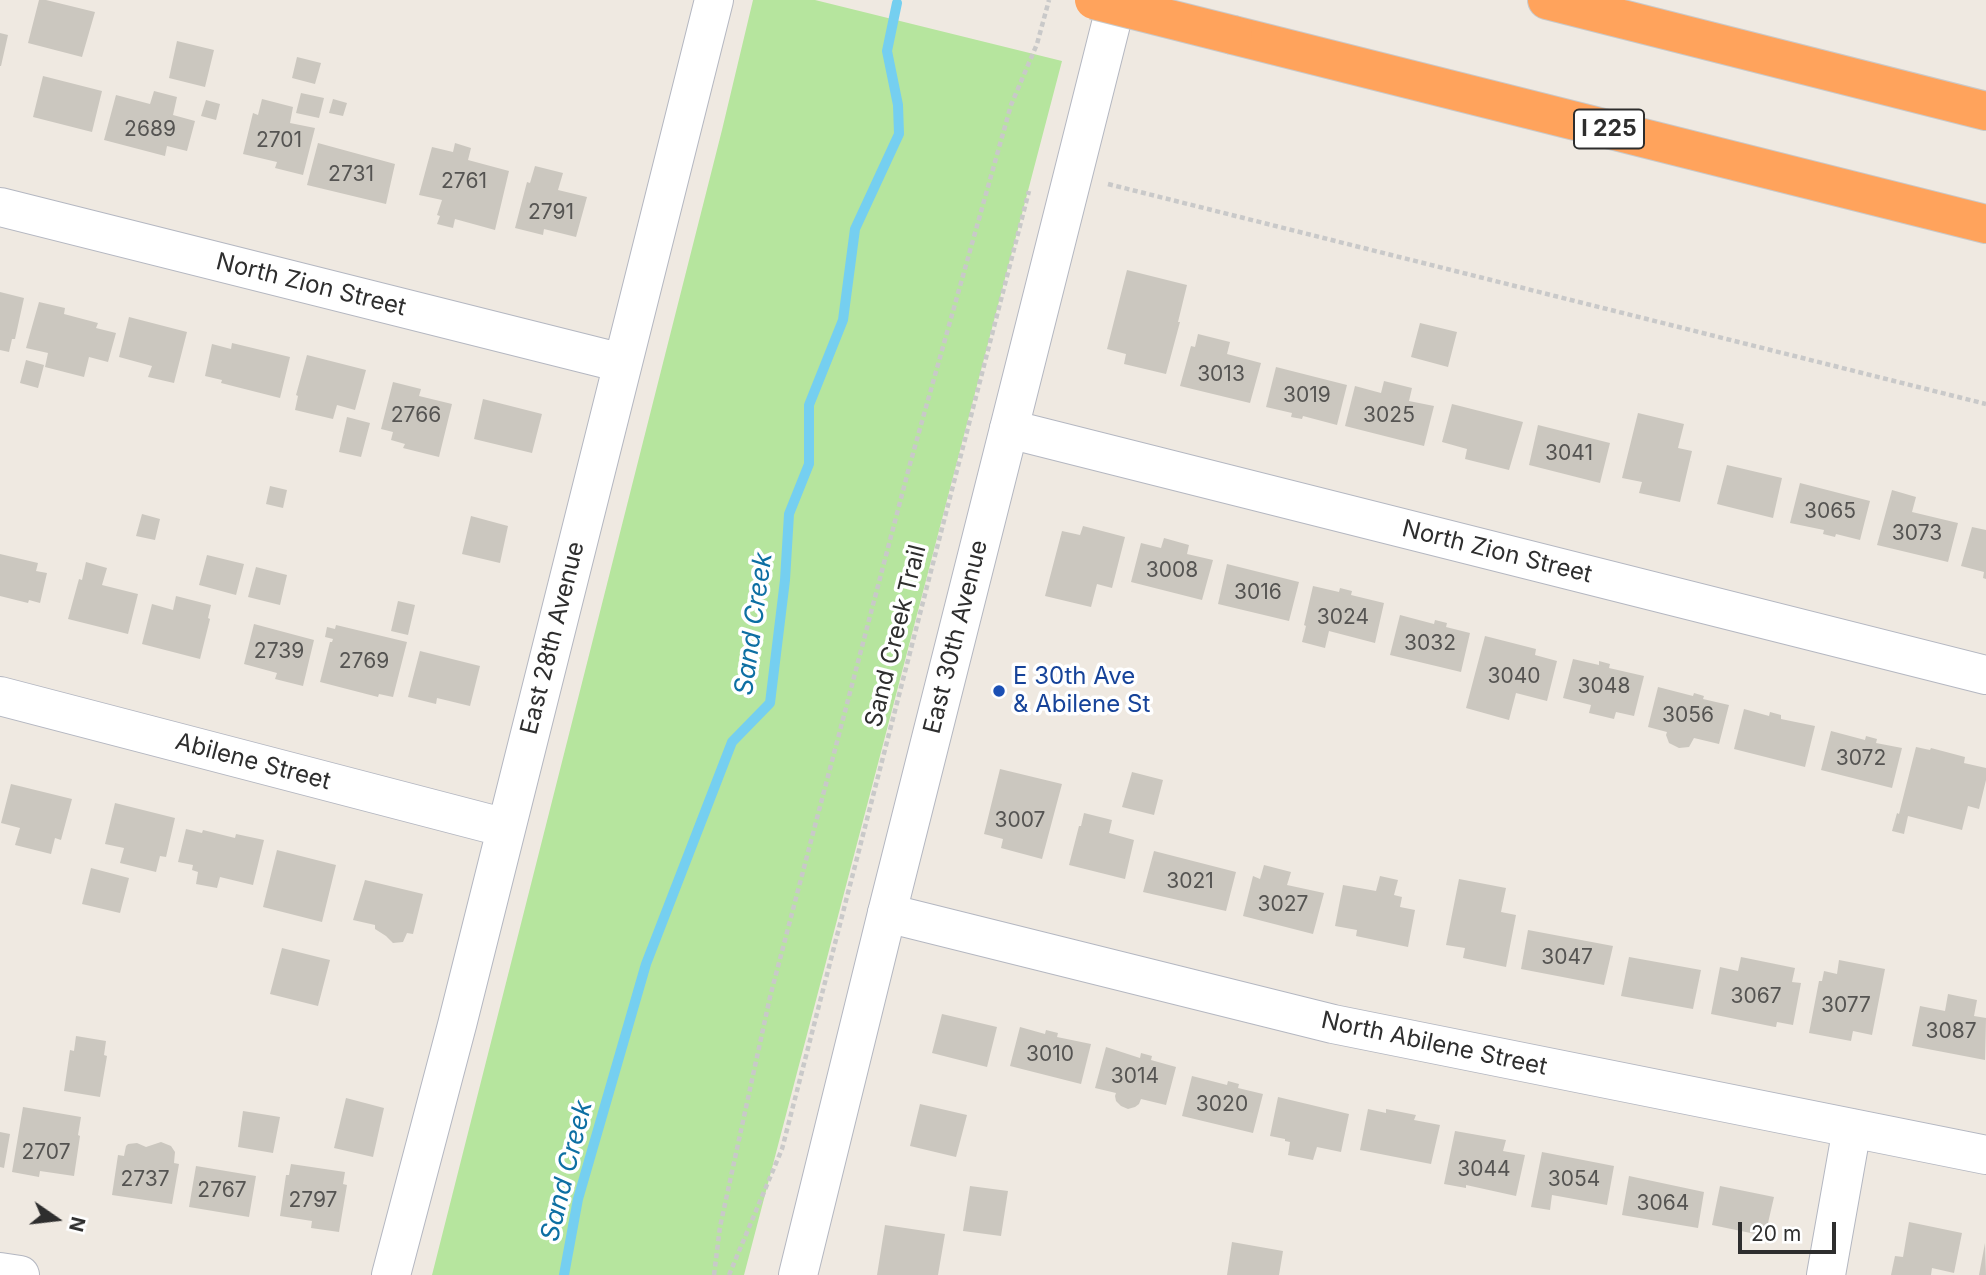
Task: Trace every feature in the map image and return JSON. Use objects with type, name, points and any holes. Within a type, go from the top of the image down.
[{"type":"highway","name":"I 225","points":[[1094,0],[1986,224]]},
{"type":"highway","points":[[1547,0],[1986,111]]},
{"type":"street","name":"East 28th Avenue","points":[[391,1275],[457,1025],[714,0]]},
{"type":"street","name":"East 30th Avenue","points":[[799,1275],[887,913],[1117,0]]},
{"type":"street","name":"North Zion Street","points":[[0,207],[622,363]]},
{"type":"street","name":"North Zion Street","points":[[1009,429],[1986,675]]},
{"type":"street","name":"Abilene Street","points":[[0,696],[506,828]]},
{"type":"street","name":"North Abilene Street","points":[[887,913],[1333,1024],[1986,1155]]},
{"type":"street","points":[[1826,1275],[1852,1128]]},
{"type":"street","points":[[0,1272],[20,1275]]},
{"type":"path","points":[[714,1275],[720,1227],[770,997],[903,491],[1011,105],[1037,44],[1049,0]]},
{"type":"path","points":[[1117,186],[1986,404]]},
{"type":"path","name":"Sand Creek Trail","points":[[729,1275],[782,1149],[1029,189]]},
{"type":"green space","points":[[753,0],[815,0],[1062,61],[744,1275],[432,1275],[722,130]]},
{"type":"building","points":[[39,0],[95,12],[82,57],[28,43]]},
{"type":"building","points":[[0,33],[8,35],[1,66],[0,66]]},
{"type":"building","points":[[177,41],[214,50],[205,87],[169,78]]},
{"type":"building","points":[[297,57],[321,63],[315,84],[292,78]]},
{"type":"building","points":[[43,76],[102,91],[92,132],[33,117]]},
{"type":"building","points":[[154,91],[177,97],[173,115],[195,121],[187,151],[167,146],[165,156],[104,140],[116,95],[150,104]]},
{"type":"building","points":[[301,93],[324,98],[319,118],[296,113]]},
{"type":"building","points":[[262,99],[293,107],[290,123],[315,128],[303,175],[275,168],[277,162],[243,154],[253,113],[258,115]]},
{"type":"building","points":[[333,99],[347,103],[343,116],[329,113]]},
{"type":"building","points":[[206,100],[220,104],[216,120],[201,116]]},
{"type":"building","points":[[318,143],[395,164],[386,204],[307,185]]},
{"type":"building","points":[[455,143],[471,148],[468,160],[509,171],[495,230],[455,219],[453,228],[437,224],[442,200],[419,195],[432,147],[453,152]]},
{"type":"building","points":[[535,166],[563,173],[558,190],[587,197],[576,237],[544,229],[543,235],[515,228],[527,182],[530,183]]},
{"type":"building","points":[[1127,270],[1187,285],[1166,374],[1124,364],[1126,354],[1107,349]]},
{"type":"building","points":[[0,292],[24,298],[15,339],[12,339],[9,352],[0,350]]},
{"type":"building","points":[[39,302],[65,308],[64,314],[98,323],[96,328],[116,333],[108,362],[89,357],[84,377],[45,367],[48,353],[26,348]]},
{"type":"building","points":[[129,317],[187,332],[174,383],[148,377],[152,366],[119,357]]},
{"type":"building","points":[[1420,323],[1457,332],[1448,367],[1411,357]]},
{"type":"building","points":[[1198,334],[1230,342],[1227,354],[1261,363],[1250,403],[1180,386],[1191,346],[1195,347]]},
{"type":"building","points":[[232,343],[290,357],[280,398],[221,383],[222,380],[205,376],[212,344],[231,349]]},
{"type":"building","points":[[307,355],[366,370],[355,410],[337,405],[333,419],[295,410],[296,395]]},
{"type":"building","points":[[26,360],[44,365],[38,388],[20,383]]},
{"type":"building","points":[[1276,367],[1347,385],[1337,425],[1303,416],[1302,419],[1291,417],[1292,413],[1266,407]]},
{"type":"building","points":[[1384,381],[1412,388],[1409,401],[1434,406],[1424,446],[1345,426],[1355,386],[1381,393]]},
{"type":"building","points":[[393,382],[421,389],[419,396],[452,404],[439,457],[403,448],[405,444],[391,440],[393,432],[381,429]]},
{"type":"building","points":[[483,399],[542,414],[532,453],[474,439]]},
{"type":"building","points":[[1452,404],[1523,422],[1509,470],[1465,459],[1467,449],[1442,442]]},
{"type":"building","points":[[1638,413],[1684,424],[1678,448],[1692,451],[1680,502],[1639,493],[1642,482],[1622,478]]},
{"type":"building","points":[[347,417],[370,423],[361,457],[339,452]]},
{"type":"building","points":[[1538,425],[1610,443],[1600,483],[1529,465]]},
{"type":"building","points":[[1727,465],[1782,478],[1773,518],[1717,504]]},
{"type":"building","points":[[1800,483],[1870,501],[1860,540],[1836,534],[1835,537],[1823,534],[1824,530],[1790,523]]},
{"type":"building","points":[[270,486],[287,490],[283,508],[266,504]]},
{"type":"building","points":[[1892,490],[1916,497],[1912,512],[1958,523],[1948,562],[1877,545]]},
{"type":"building","points":[[142,514],[160,519],[155,540],[136,536]]},
{"type":"building","points":[[471,516],[508,526],[500,563],[462,554]]},
{"type":"building","points":[[1083,526],[1125,537],[1112,588],[1097,584],[1091,607],[1045,596],[1062,531],[1080,535]]},
{"type":"building","points":[[1972,527],[1986,530],[1986,579],[1983,578],[1984,572],[1961,566]]},
{"type":"building","points":[[1164,538],[1189,545],[1187,554],[1213,560],[1202,600],[1131,582],[1141,543],[1161,548]]},
{"type":"building","points":[[0,554],[38,563],[36,571],[47,573],[40,603],[0,596]]},
{"type":"building","points":[[207,555],[244,564],[236,595],[199,585]]},
{"type":"building","points":[[86,562],[107,568],[102,585],[138,594],[128,634],[68,619]]},
{"type":"building","points":[[1227,564],[1299,582],[1289,621],[1218,604]]},
{"type":"building","points":[[256,567],[287,575],[280,605],[248,597]]},
{"type":"building","points":[[1313,586],[1339,592],[1340,588],[1352,591],[1351,595],[1384,603],[1375,643],[1329,631],[1325,648],[1302,642]]},
{"type":"building","points":[[176,596],[211,605],[200,659],[142,644],[152,604],[173,610]]},
{"type":"building","points":[[398,601],[415,605],[408,635],[391,631]]},
{"type":"building","points":[[1400,615],[1434,624],[1435,620],[1447,623],[1446,627],[1470,633],[1461,672],[1390,655]]},
{"type":"building","points":[[254,624],[314,640],[303,686],[275,679],[277,673],[244,664]]},
{"type":"building","points":[[336,625],[407,642],[393,697],[379,694],[378,697],[320,682],[333,639],[325,637],[327,627],[335,629]]},
{"type":"building","points":[[1485,636],[1536,649],[1535,655],[1557,661],[1547,701],[1516,693],[1509,720],[1466,708]]},
{"type":"building","points":[[420,651],[480,666],[470,706],[437,698],[436,704],[408,697]]},
{"type":"building","points":[[1573,659],[1599,665],[1599,661],[1610,664],[1609,668],[1644,676],[1634,716],[1616,712],[1614,719],[1589,713],[1591,705],[1563,698]]},
{"type":"building","points":[[1658,687],[1693,696],[1694,693],[1704,696],[1703,699],[1729,705],[1719,744],[1694,738],[1689,747],[1679,748],[1669,743],[1667,732],[1648,727]]},
{"type":"building","points":[[1744,709],[1769,716],[1770,712],[1781,715],[1781,719],[1815,726],[1805,767],[1734,749]]},
{"type":"building","points":[[1831,731],[1865,740],[1866,736],[1877,739],[1876,743],[1902,748],[1892,788],[1821,770]]},
{"type":"building","points":[[1916,747],[1965,757],[1964,763],[1986,768],[1979,809],[1968,806],[1962,830],[1908,816],[1904,834],[1892,831]]},
{"type":"building","points":[[1000,769],[1062,784],[1042,859],[1001,848],[1003,839],[984,834]]},
{"type":"building","points":[[1132,772],[1163,780],[1154,815],[1122,807]]},
{"type":"building","points":[[11,784],[72,799],[61,840],[55,838],[51,854],[15,845],[20,828],[1,823]]},
{"type":"building","points":[[115,803],[175,818],[166,857],[160,856],[156,872],[120,863],[124,848],[105,844]]},
{"type":"building","points":[[1084,813],[1112,820],[1109,833],[1134,840],[1125,879],[1069,865]]},
{"type":"building","points":[[186,829],[264,840],[253,885],[220,877],[217,888],[196,884],[198,872],[192,870],[193,865],[178,862]]},
{"type":"building","points":[[277,850],[336,865],[322,922],[263,907]]},
{"type":"building","points":[[1154,851],[1236,872],[1226,911],[1143,892]]},
{"type":"building","points":[[1264,865],[1291,872],[1287,885],[1324,893],[1313,934],[1243,916],[1253,876],[1260,879]]},
{"type":"building","points":[[91,868],[129,878],[120,913],[82,904]]},
{"type":"building","points":[[1380,876],[1398,880],[1394,895],[1402,897],[1400,907],[1415,910],[1408,947],[1356,936],[1357,930],[1335,926],[1343,885],[1376,891]]},
{"type":"building","points":[[1459,879],[1506,888],[1501,912],[1516,915],[1506,967],[1463,958],[1465,948],[1446,945]]},
{"type":"building","points":[[365,880],[423,894],[413,934],[407,933],[403,942],[393,943],[375,929],[375,925],[353,920]]},
{"type":"building","points":[[1528,930],[1613,946],[1604,985],[1521,969]]},
{"type":"building","points":[[282,948],[330,960],[318,1006],[270,994]]},
{"type":"building","points":[[1629,957],[1701,970],[1693,1009],[1621,996]]},
{"type":"building","points":[[1741,957],[1795,968],[1792,982],[1801,983],[1793,1025],[1777,1022],[1775,1027],[1711,1014],[1720,967],[1738,971]]},
{"type":"building","points":[[1839,960],[1885,969],[1872,1035],[1853,1031],[1851,1041],[1809,1033],[1819,981],[1822,981],[1824,971],[1837,974]]},
{"type":"building","points":[[1948,994],[1977,1000],[1974,1016],[1986,1018],[1985,1060],[1912,1046],[1920,1006],[1945,1011]]},
{"type":"building","points":[[942,1014],[997,1027],[987,1067],[932,1053]]},
{"type":"building","points":[[1020,1027],[1045,1034],[1046,1030],[1058,1033],[1057,1037],[1091,1044],[1081,1084],[1010,1066]]},
{"type":"building","points":[[76,1036],[106,1041],[104,1055],[107,1056],[100,1097],[64,1091],[70,1050],[74,1051]]},
{"type":"building","points":[[1106,1047],[1140,1058],[1141,1053],[1152,1056],[1151,1060],[1176,1067],[1166,1105],[1141,1099],[1139,1104],[1128,1109],[1116,1101],[1116,1093],[1095,1088]]},
{"type":"building","points":[[1192,1076],[1227,1085],[1228,1081],[1239,1084],[1238,1088],[1263,1094],[1253,1133],[1182,1116]]},
{"type":"building","points":[[1278,1097],[1349,1114],[1341,1152],[1317,1147],[1313,1160],[1288,1155],[1290,1142],[1270,1136]]},
{"type":"building","points":[[346,1098],[384,1108],[373,1157],[334,1148]]},
{"type":"building","points":[[920,1104],[967,1115],[956,1157],[910,1146]]},
{"type":"building","points":[[23,1107],[81,1117],[74,1176],[40,1171],[39,1177],[12,1172]]},
{"type":"building","points":[[1368,1109],[1386,1113],[1386,1109],[1416,1115],[1414,1120],[1440,1125],[1431,1164],[1360,1150]]},
{"type":"building","points":[[243,1111],[280,1117],[273,1153],[238,1147]]},
{"type":"building","points":[[1455,1131],[1506,1140],[1503,1151],[1525,1155],[1516,1196],[1466,1185],[1466,1188],[1444,1184]]},
{"type":"building","points":[[0,1132],[10,1134],[4,1168],[0,1167]]},
{"type":"building","points":[[161,1142],[171,1146],[175,1152],[174,1163],[179,1164],[172,1204],[112,1195],[118,1155],[124,1156],[126,1146],[137,1143],[146,1147]]},
{"type":"building","points":[[1542,1152],[1614,1166],[1607,1205],[1552,1195],[1550,1210],[1531,1207]]},
{"type":"building","points":[[291,1164],[345,1172],[343,1184],[347,1185],[339,1232],[311,1228],[312,1221],[280,1216],[286,1175],[289,1175]]},
{"type":"building","points":[[196,1166],[256,1176],[249,1217],[189,1207]]},
{"type":"building","points":[[1629,1176],[1704,1192],[1698,1228],[1622,1215]]},
{"type":"building","points":[[970,1186],[1008,1191],[1001,1236],[963,1231]]},
{"type":"building","points":[[1720,1186],[1774,1197],[1765,1236],[1712,1225]]},
{"type":"building","points":[[1909,1222],[1962,1233],[1954,1273],[1932,1268],[1931,1275],[1891,1275],[1895,1256],[1903,1257]]},
{"type":"building","points":[[885,1225],[945,1234],[938,1275],[877,1275]]},
{"type":"building","points":[[1232,1242],[1283,1251],[1279,1275],[1227,1275]]},
{"type":"building","points":[[1985,1243],[1986,1275],[1979,1275]]},
{"type":"waterway","name":"Sand Creek","points":[[564,1275],[578,1199],[646,964],[732,742],[770,703],[785,580],[789,514],[809,464],[809,405],[843,320],[855,229],[899,134],[898,105],[887,51],[897,3]]},
{"type":"place","name":"E 30th Ave & Abilene St","points":[[999,691]]}]
